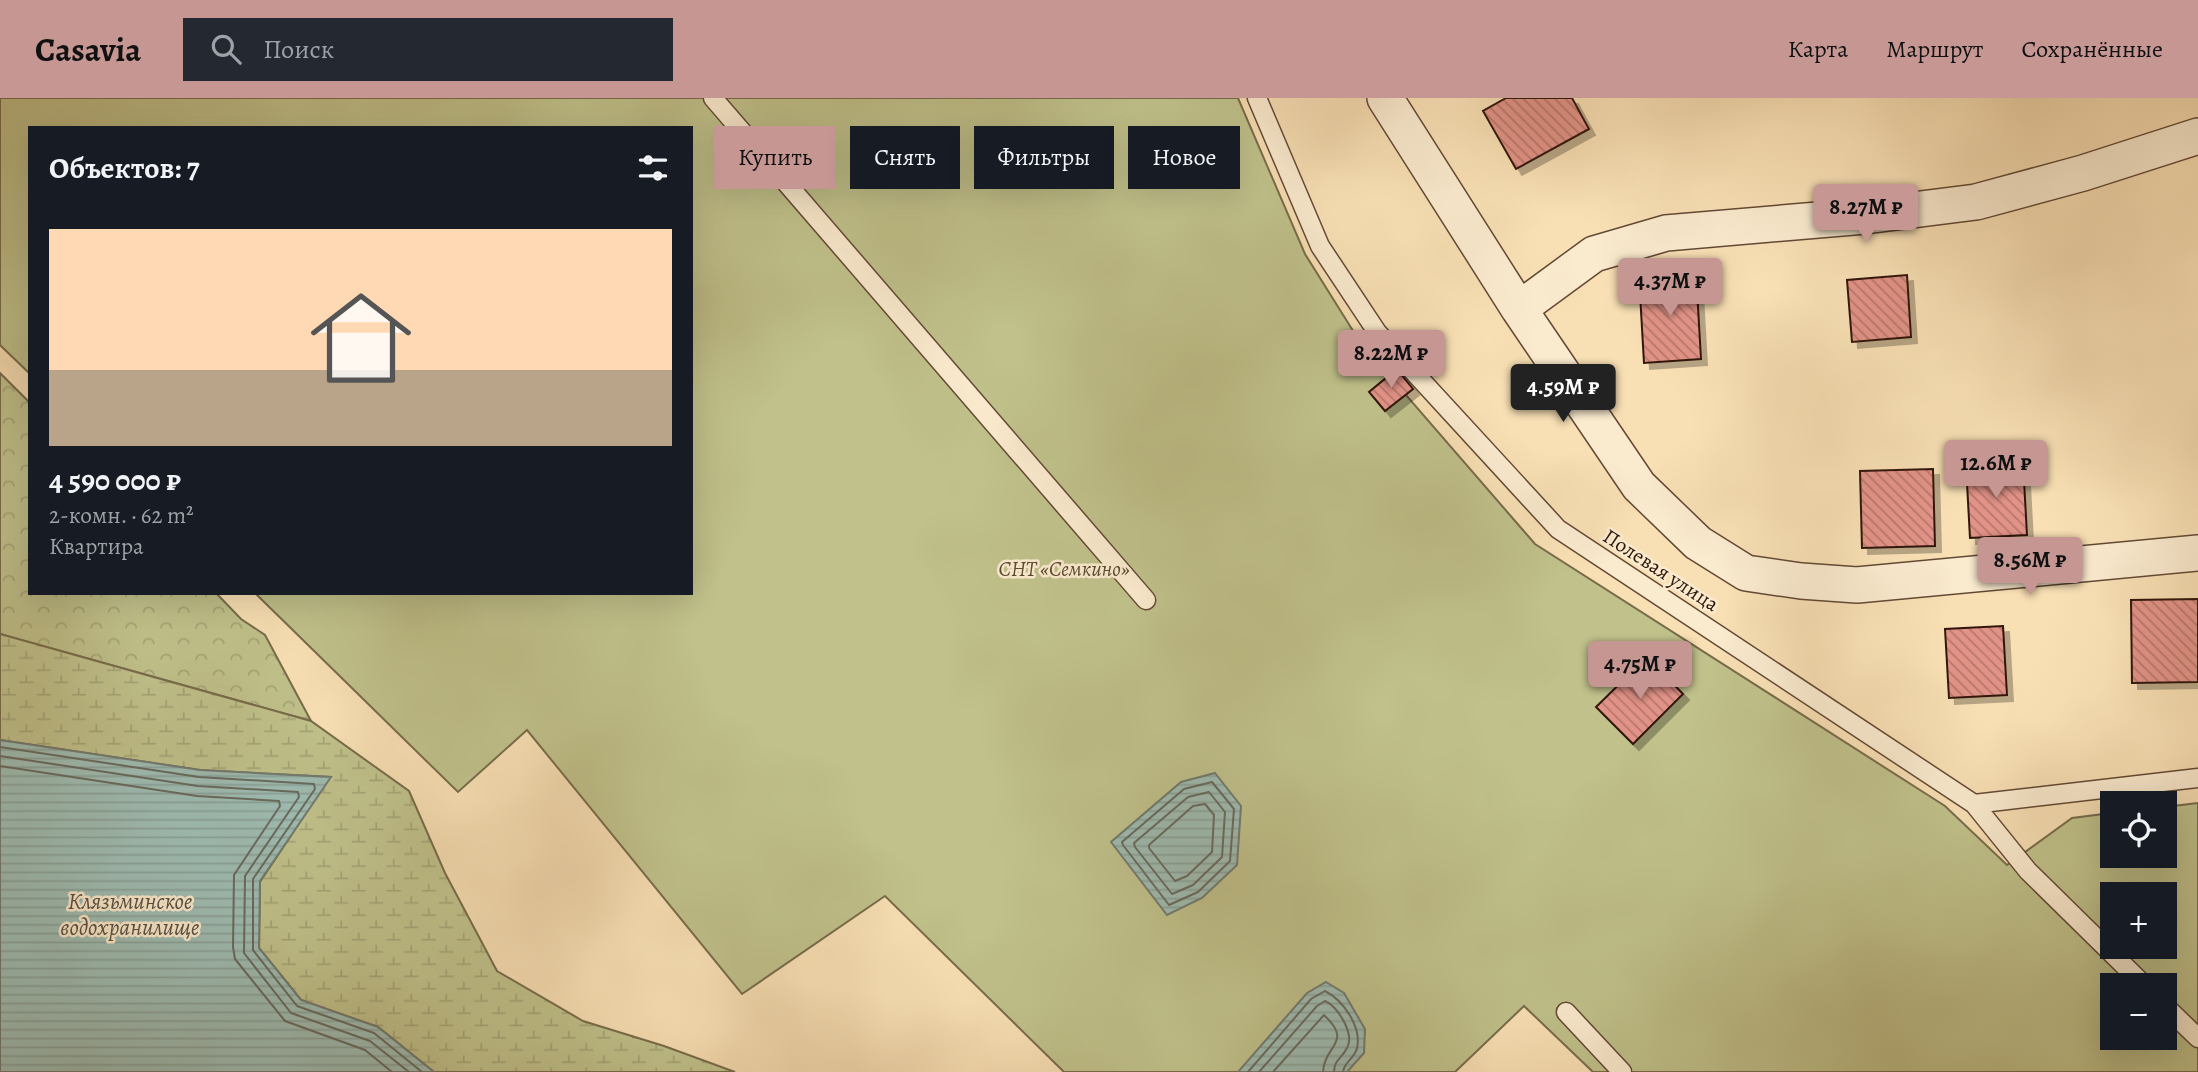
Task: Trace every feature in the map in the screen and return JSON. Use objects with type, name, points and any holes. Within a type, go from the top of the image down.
[{"type":"street","points":[[1385,98],[1519,309],[1639,486],[1698,543],[1746,573],[1857,585],[2198,553]]},
{"type":"street","points":[[1519,309],[1594,254],[1666,233],[1865,216],[1976,202],[2083,173],[2198,136]]},
{"type":"lane","points":[[713,98],[1146,600]]},
{"type":"lane","name":"Полевая улица","points":[[1257,98],[1320,246],[1377,332],[1558,529],[1974,804],[2028,871],[2132,973]]},
{"type":"lane","points":[[1974,804],[2198,778]]},
{"type":"lane","points":[[1566,1012],[1622,1072]]},
{"type":"lane","points":[[2177,1018],[2198,1038]]},
{"type":"green space","name":"СНТ «Семкино»","points":[[0,98],[1238,98],[1305,254],[1360,342],[1535,544],[1945,806],[2007,865],[2072,818],[2100,814],[2100,868],[2177,868],[2177,806],[2198,803],[2198,1072],[1593,1072],[1524,1006],[1455,1072],[1064,1072],[885,896],[742,994],[527,730],[458,792],[257,595],[693,595],[693,126],[28,126],[28,372],[0,345]]},
{"type":"green space","points":[[0,373],[28,401],[28,595],[218,595],[241,619],[265,635],[311,721],[0,634]]},
{"type":"green space","points":[[0,634],[311,721],[409,791],[445,873],[497,971],[583,1021],[735,1072],[434,1072],[378,1027],[301,1000],[259,948],[260,882],[330,777],[200,770],[0,740]]},
{"type":"water","name":"Клязьминское водохранилище","points":[[0,740],[200,770],[331,777],[260,881],[259,948],[301,1000],[378,1027],[434,1072],[0,1072]]},
{"type":"water","points":[[1215,773],[1241,806],[1237,865],[1202,898],[1167,915],[1111,842],[1181,782]]},
{"type":"water","points":[[1326,982],[1344,993],[1365,1029],[1364,1053],[1347,1072],[1238,1072],[1307,993]]},
{"type":"building","points":[[1506,98],[1572,98],[1589,129],[1516,169],[1483,111]]},
{"type":"building","points":[[1696,272],[1701,359],[1644,363],[1639,276]]},
{"type":"building","points":[[1907,275],[1911,337],[1852,342],[1847,280]]},
{"type":"building","points":[[1397,369],[1413,389],[1385,411],[1369,392]]},
{"type":"building","points":[[2023,462],[2027,535],[1970,538],[1966,465]]},
{"type":"building","points":[[1933,469],[1935,546],[1862,548],[1860,471]]},
{"type":"building","points":[[2198,599],[2198,682],[2132,683],[2131,600]]},
{"type":"building","points":[[2003,626],[2007,695],[1949,698],[1945,629]]},
{"type":"building","points":[[1647,657],[1683,694],[1633,744],[1596,707]]}]
